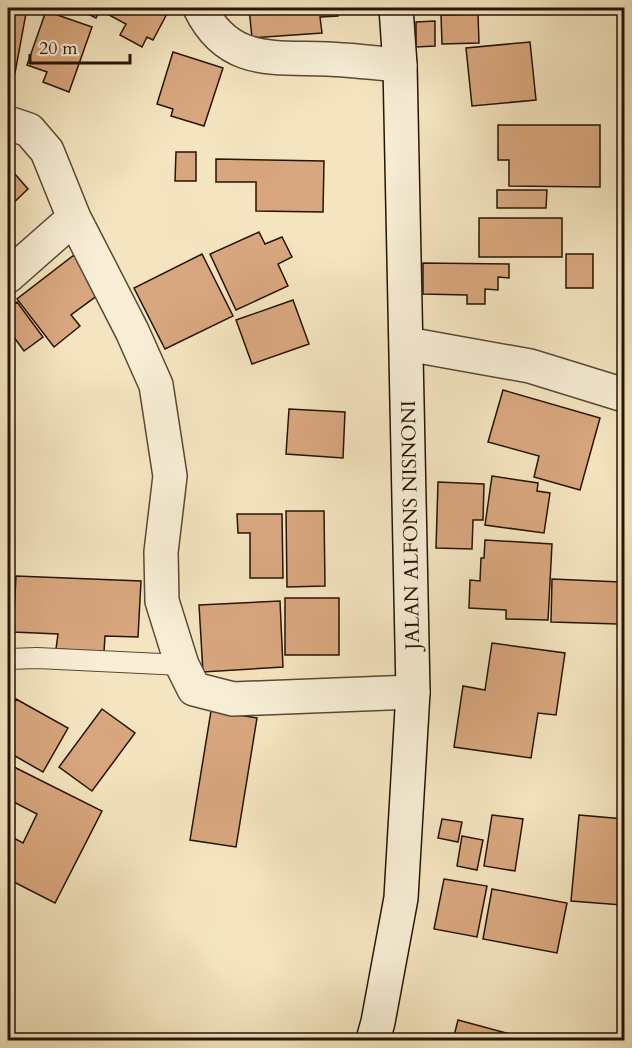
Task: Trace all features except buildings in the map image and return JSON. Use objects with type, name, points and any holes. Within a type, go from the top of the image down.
[{"type":"street","points":[[200,8],[219,36],[237,49],[267,58],[330,59],[400,65]]},
{"type":"street","name":"JALAN ALFONS NISNONI","points":[[373,1041],[401,898],[413,692],[407,344],[403,261],[400,65],[396,8]]},
{"type":"street","points":[[8,123],[29,130],[47,151],[74,218],[132,331],[156,385],[171,476],[160,552],[162,601],[182,665],[194,688],[233,699],[413,692]]},
{"type":"street","points":[[8,276],[74,218]]},
{"type":"street","points":[[407,344],[530,366],[624,395]]},
{"type":"lane","points":[[8,659],[37,658],[182,665]]}]
